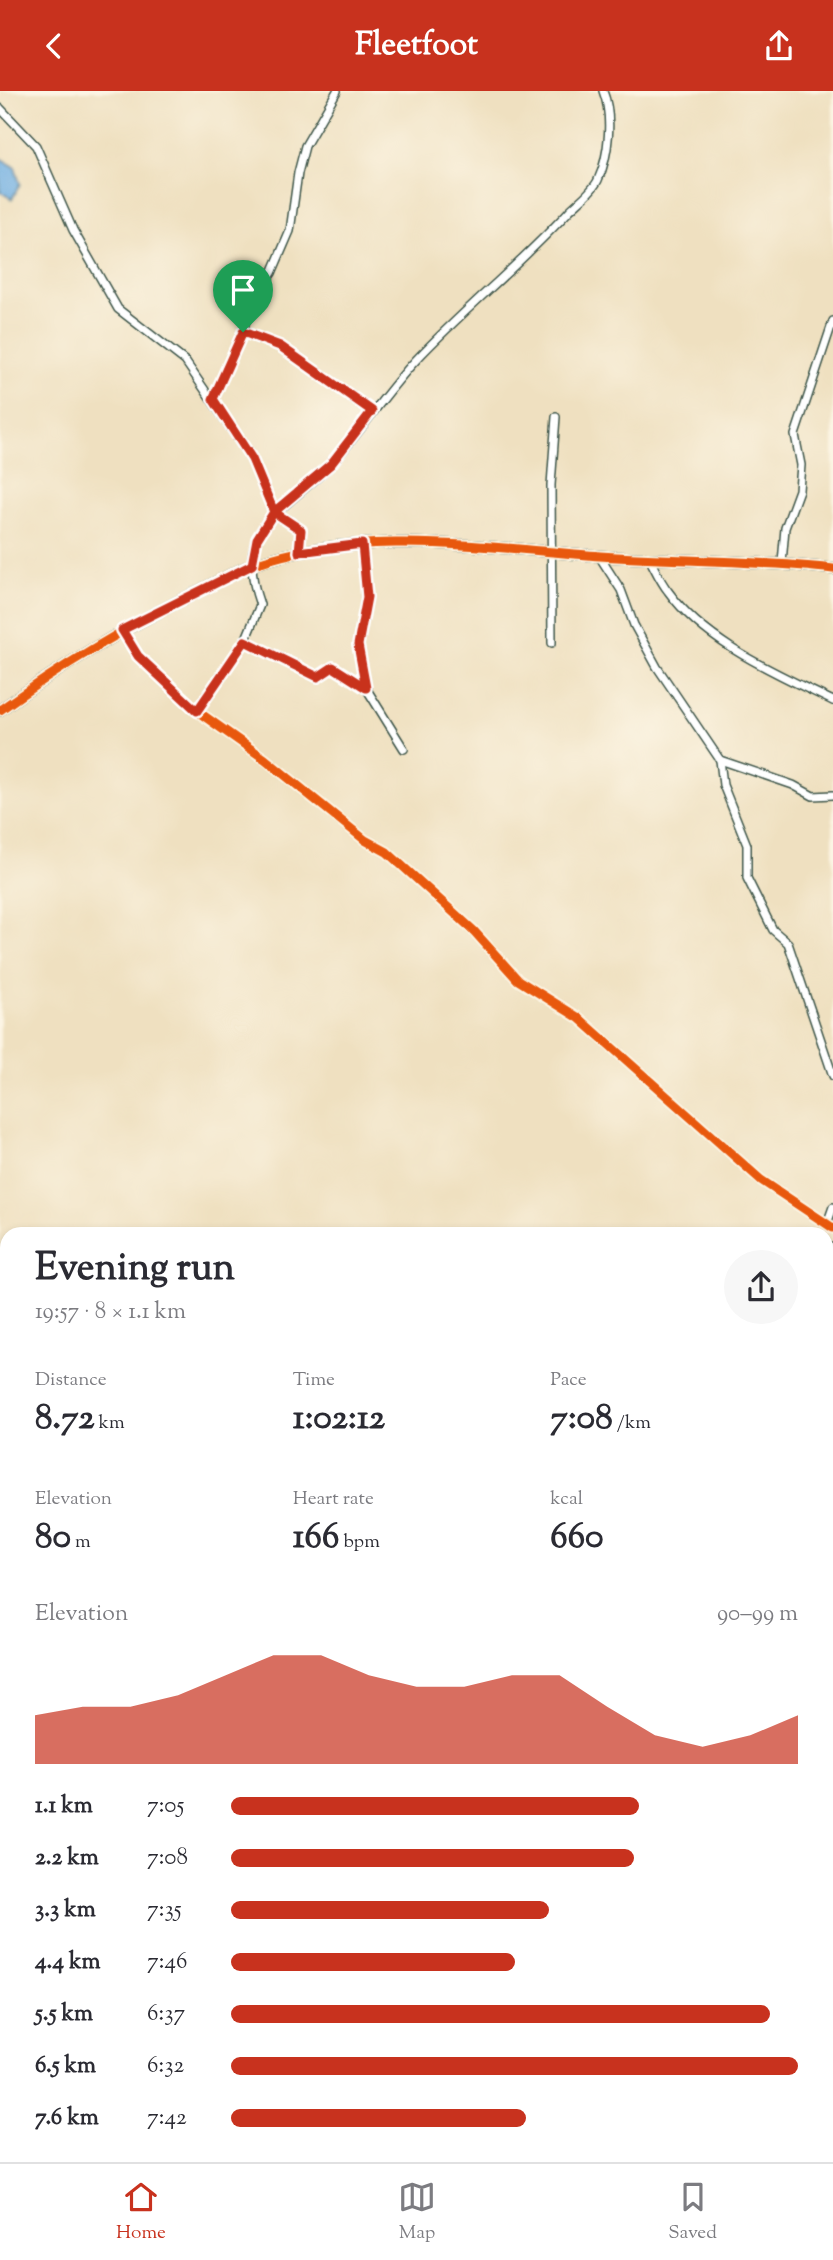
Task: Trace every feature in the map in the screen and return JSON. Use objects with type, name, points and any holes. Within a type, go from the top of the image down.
[{"type":"street","points":[[213,399],[243,332],[250,305],[272,273],[290,230],[305,146],[337,91]]},
{"type":"street","points":[[197,711],[245,641],[260,605],[253,585],[252,565],[257,539],[274,512],[331,464],[417,359],[597,182],[608,143],[604,91]]},
{"type":"street","points":[[0,109],[36,146],[73,230],[118,309],[185,362],[213,399],[252,459],[274,512],[301,530],[299,552]]},
{"type":"street","points":[[782,563],[785,528],[799,490],[801,465],[795,435],[833,321]]},
{"type":"street","points":[[243,332],[280,346],[372,411]]},
{"type":"street","points":[[552,643],[554,551],[551,485],[556,417]]},
{"type":"street","points":[[0,710],[73,658],[122,630],[252,565],[299,552],[362,544],[782,563],[833,569]]},
{"type":"street","points":[[362,544],[367,597],[358,645],[366,688],[404,749]]},
{"type":"street","points":[[599,556],[621,590],[634,625],[657,667],[720,759],[723,785],[747,845],[747,877],[773,930],[788,943],[833,1076]]},
{"type":"street","points":[[649,558],[667,590],[695,622],[727,645],[833,701]]},
{"type":"street","points":[[122,630],[138,656],[197,711],[265,759],[365,840],[387,852],[473,930],[518,980],[579,1018],[761,1180],[830,1226],[833,1207]]},
{"type":"street","points":[[245,641],[318,677],[333,667],[366,688]]},
{"type":"street","points":[[720,759],[793,785],[814,796],[833,795]]},
{"type":"water","points":[[0,158],[15,167],[20,184],[12,199],[0,191]]},
{"type":"cycle path","points":[[0,710],[70,663],[140,622],[244,568],[292,553],[335,546],[424,543],[833,569]]},
{"type":"cycle path","points":[[122,630],[138,656],[197,711],[265,759],[365,840],[387,852],[473,930],[518,980],[579,1018],[761,1180],[832,1227]]},
{"type":"route","points":[[243,332],[213,399],[252,459],[274,512],[257,539],[252,565],[122,630],[131,647],[150,669],[197,711],[245,641],[318,677],[333,667],[366,688],[358,645],[367,597],[362,544],[299,552],[301,530],[274,512],[331,464],[372,411],[267,338],[243,332]]}]
